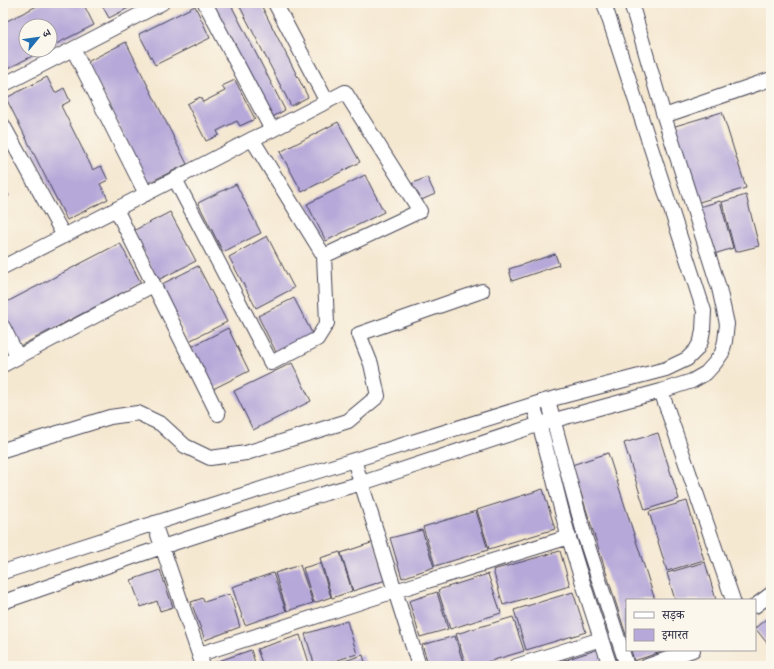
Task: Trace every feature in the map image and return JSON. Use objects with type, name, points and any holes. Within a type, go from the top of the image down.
[{"type":"street","points":[[3,85],[162,3]]},
{"type":"street","points":[[205,3],[272,130]]},
{"type":"street","points":[[275,3],[326,102]]},
{"type":"street","points":[[3,572],[286,481],[548,400],[666,368],[687,359],[696,350],[701,341],[704,311],[604,3]]},
{"type":"street","points":[[3,602],[162,547],[326,493],[362,483],[553,420],[661,391],[692,381],[706,373],[716,363],[722,353],[727,324],[719,288],[664,116],[631,3]]},
{"type":"street","points":[[73,49],[146,194]]},
{"type":"street","points":[[664,116],[771,78]]},
{"type":"street","points":[[3,267],[345,92],[420,211],[324,256]]},
{"type":"street","points":[[3,125],[64,236]]},
{"type":"street","points":[[175,179],[271,363],[317,339],[327,323],[324,256],[252,139]]},
{"type":"street","points":[[116,209],[218,414]]},
{"type":"street","points":[[3,365],[153,285]]},
{"type":"street","points":[[3,450],[110,417],[138,413],[161,424],[185,446],[210,458],[246,453],[348,421],[378,396],[371,364],[359,334],[482,291]]},
{"type":"street","points":[[3,327],[18,357]]},
{"type":"street","points":[[661,391],[733,599]]},
{"type":"street","points":[[548,400],[585,537],[627,666]]},
{"type":"street","points":[[533,405],[540,424],[569,537],[610,666]]},
{"type":"street","points":[[354,460],[419,666]]},
{"type":"street","points":[[154,523],[202,660],[395,591],[569,537]]},
{"type":"street","points":[[756,605],[771,594]]},
{"type":"street","points":[[516,666],[601,639]]},
{"type":"street","points":[[648,666],[690,651]]},
{"type":"building","points":[[43,3],[83,3],[94,25],[58,43],[58,18],[18,18],[18,58],[28,58],[3,71],[3,23]]},
{"type":"building","points":[[101,3],[138,3],[109,18]]},
{"type":"building","points":[[209,3],[230,3],[285,110],[269,119]]},
{"type":"building","points":[[238,3],[260,3],[308,97],[291,106]]},
{"type":"building","points":[[195,6],[210,38],[155,65],[139,34]]},
{"type":"building","points":[[126,42],[187,164],[148,183],[87,62]]},
{"type":"building","points":[[47,77],[55,93],[64,88],[70,101],[61,106],[93,170],[101,166],[108,180],[100,184],[108,199],[67,220],[6,98]]},
{"type":"building","points":[[235,80],[255,119],[240,126],[237,121],[217,131],[219,135],[206,141],[187,104],[200,97],[203,102],[225,91],[222,86]]},
{"type":"building","points":[[722,112],[746,188],[696,203],[672,127]]},
{"type":"building","points":[[338,122],[360,162],[302,192],[280,152]]},
{"type":"building","points":[[365,175],[384,212],[326,241],[307,204]]},
{"type":"building","points":[[427,177],[435,194],[417,202],[409,185]]},
{"type":"building","points":[[3,184],[9,196],[3,199]]},
{"type":"building","points":[[236,184],[261,233],[223,252],[198,203]]},
{"type":"building","points":[[746,195],[759,246],[735,252],[722,202]]},
{"type":"building","points":[[720,201],[733,248],[711,255],[696,208]]},
{"type":"building","points":[[170,212],[196,261],[158,280],[133,231]]},
{"type":"building","points":[[267,236],[294,288],[256,308],[229,257]]},
{"type":"building","points":[[120,243],[141,283],[20,346],[3,313],[3,304]]},
{"type":"building","points":[[555,254],[559,265],[512,281],[509,269]]},
{"type":"building","points":[[198,266],[227,322],[189,341],[160,285]]},
{"type":"building","points":[[294,298],[314,337],[278,356],[258,316]]},
{"type":"building","points":[[228,328],[249,371],[213,389],[191,347]]},
{"type":"building","points":[[292,363],[311,401],[253,430],[234,391]]},
{"type":"building","points":[[658,433],[679,499],[645,510],[624,443]]},
{"type":"building","points":[[608,453],[655,599],[626,599],[626,635],[572,465]]},
{"type":"building","points":[[543,489],[555,529],[489,549],[477,510]]},
{"type":"building","points":[[687,501],[704,560],[667,571],[649,512]]},
{"type":"building","points":[[476,511],[488,550],[435,566],[423,527]]},
{"type":"building","points":[[422,530],[434,567],[402,578],[390,538]]},
{"type":"building","points":[[374,542],[386,580],[353,591],[341,553]]},
{"type":"building","points":[[560,551],[570,586],[503,605],[493,570]]},
{"type":"building","points":[[340,552],[352,591],[332,598],[320,558]]},
{"type":"building","points":[[705,562],[716,599],[675,599],[667,573]]},
{"type":"building","points":[[320,563],[331,597],[314,603],[303,568]]},
{"type":"building","points":[[300,565],[313,603],[287,611],[275,573]]},
{"type":"building","points":[[160,570],[173,607],[160,611],[157,601],[141,607],[131,580]]},
{"type":"building","points":[[273,573],[286,611],[245,625],[232,587]]},
{"type":"building","points":[[488,574],[501,613],[450,629],[438,590]]},
{"type":"building","points":[[437,592],[448,629],[420,637],[409,601]]},
{"type":"building","points":[[573,592],[586,632],[526,650],[514,610]]},
{"type":"building","points":[[230,594],[240,627],[205,640],[191,602],[203,598],[204,602]]},
{"type":"building","points":[[771,615],[771,648],[756,629],[756,627]]},
{"type":"building","points":[[513,617],[524,651],[474,666],[466,666],[456,634]]},
{"type":"building","points":[[347,621],[357,654],[315,666],[305,634]]},
{"type":"building","points":[[300,635],[310,666],[263,666],[257,649]]},
{"type":"building","points":[[455,636],[464,666],[429,666],[422,645]]},
{"type":"building","points":[[599,649],[605,666],[570,666],[568,659]]},
{"type":"building","points":[[251,650],[256,666],[211,666],[210,664]]},
{"type":"building","points":[[631,651],[664,651],[634,661]]},
{"type":"building","points":[[363,655],[366,666],[329,666]]},
{"type":"building","points":[[567,659],[569,666],[545,666]]}]
